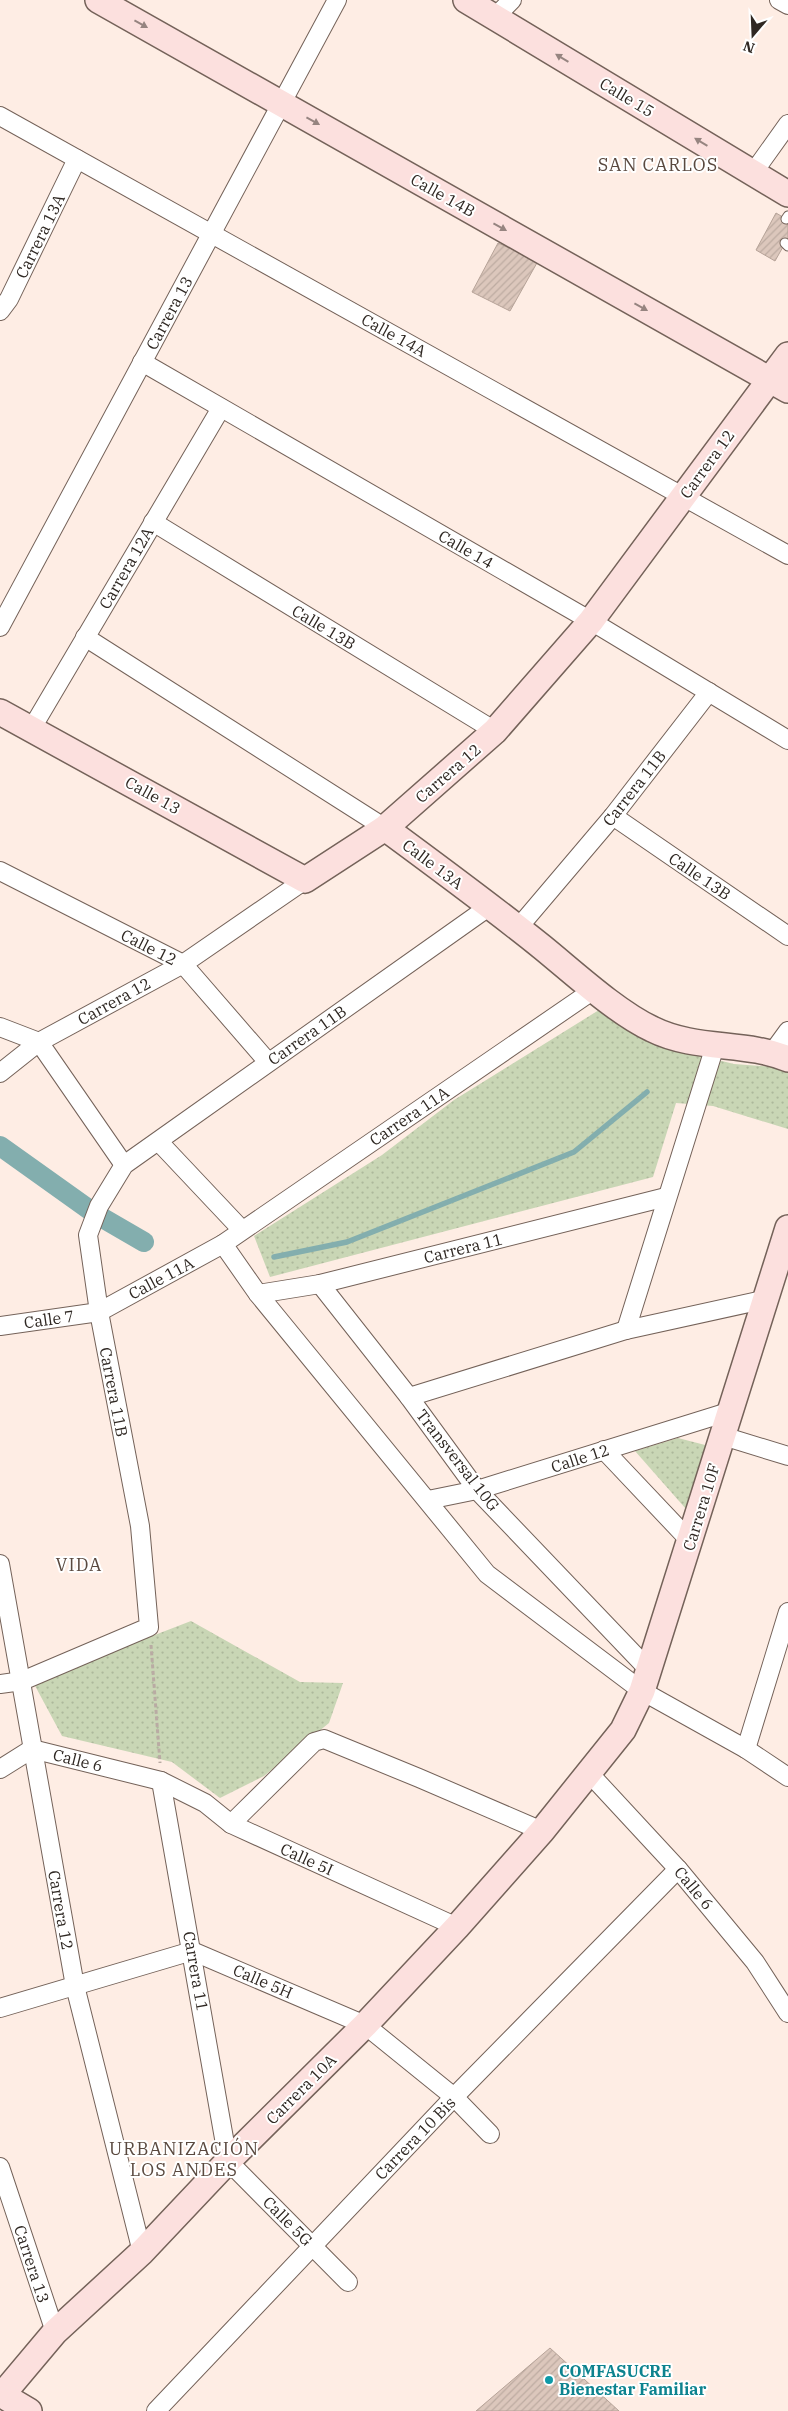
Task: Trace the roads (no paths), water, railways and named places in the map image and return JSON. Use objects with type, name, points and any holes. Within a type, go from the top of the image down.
[{"type":"street","name":"Calle 14B","points":[[98,0],[779,384]]},
{"type":"street","name":"Carrera 13","points":[[0,627],[337,0]]},
{"type":"street","name":"Calle 15","points":[[466,0],[503,8],[753,173],[788,194]]},
{"type":"street","points":[[779,0],[788,6]]},
{"type":"street","name":"Calle 14A","points":[[0,116],[788,555]]},
{"type":"street","points":[[753,173],[788,124]]},
{"type":"street","name":"Carrera 13A","points":[[0,311],[9,298],[77,159]]},
{"type":"street","name":"Carrera 12","points":[[0,1073],[39,1042],[183,964],[305,880],[385,828],[495,731],[591,621],[683,497],[779,384],[788,355]]},
{"type":"street","name":"Calle 14","points":[[142,362],[591,621],[788,740]]},
{"type":"street","name":"Carrera 12A","points":[[32,728],[221,408]]},
{"type":"street","name":"Calle 13B","points":[[152,522],[495,731]]},
{"type":"street","name":"Calle 13A","points":[[85,637],[385,828],[490,906],[595,990],[651,1029],[678,1039],[780,1056]]},
{"type":"street","name":"Carrera 11B","points":[[518,928],[613,816],[708,692]]},
{"type":"street","name":"Calle 13","points":[[0,712],[305,880]]},
{"type":"street","name":"Calle 13B","points":[[613,816],[788,936]]},
{"type":"street","name":"Calle 12","points":[[0,871],[183,964],[268,1062]]},
{"type":"street","name":"Carrera 11B","points":[[22,1681],[150,1627],[140,1526],[99,1312],[88,1235],[99,1206],[124,1165],[490,906]]},
{"type":"street","name":"Carrera 11A","points":[[223,1244],[595,990]]},
{"type":"street","points":[[0,1027],[39,1042],[124,1165]]},
{"type":"street","points":[[780,1056],[788,1031]]},
{"type":"street","points":[[626,1330],[666,1198],[716,1046]]},
{"type":"street","points":[[159,1142],[242,1230]]},
{"type":"street","name":"Carrera 11","points":[[258,1294],[320,1284],[666,1198]]},
{"type":"street","name":"Carrera 10F","points":[[589,1773],[623,1730],[645,1680],[788,1228]]},
{"type":"street","points":[[223,1244],[258,1294],[487,1574],[788,1777]]},
{"type":"street","name":"Calle 11A","points":[[99,1312],[223,1244]]},
{"type":"street","name":"Transversal 10G","points":[[320,1284],[409,1397],[477,1490],[645,1680]]},
{"type":"street","points":[[409,1397],[626,1330],[767,1299]]},
{"type":"street","name":"Calle 7","points":[[0,1326],[99,1312]]},
{"type":"street","name":"Calle 12","points":[[428,1500],[477,1490],[731,1411]]},
{"type":"street","points":[[723,1436],[788,1456]]},
{"type":"street","points":[[604,1450],[690,1542]]},
{"type":"street","name":"Carrera 12","points":[[0,1564],[75,1986],[142,2252]]},
{"type":"street","points":[[746,1749],[788,1612]]},
{"type":"street","points":[[0,1684],[22,1681]]},
{"type":"street","points":[[231,1824],[314,1742],[324,1739],[542,1831]]},
{"type":"street","name":"Calle 6","points":[[0,1769],[32,1749],[161,1781]]},
{"type":"street","name":"Carrera 10A","points":[[1,2394],[55,2332],[142,2252],[228,2161],[365,2025],[457,1927],[542,1831],[589,1773]]},
{"type":"street","name":"Calle 6","points":[[589,1773],[678,1869],[755,1962],[788,2013]]},
{"type":"street","name":"Carrera 11","points":[[161,1781],[228,2161]]},
{"type":"street","name":"Calle 5I","points":[[161,1781],[205,1804],[231,1824],[457,1927]]},
{"type":"street","name":"Carrera 10 Bis","points":[[156,2411],[454,2097],[678,1869]]},
{"type":"street","points":[[0,2008],[192,1950]]},
{"type":"street","name":"Calle 5H","points":[[192,1950],[365,2025],[454,2097],[490,2134]]},
{"type":"street","name":"Calle 5G","points":[[228,2161],[348,2282]]},
{"type":"street","name":"Carrera 13","points":[[0,2167],[55,2332]]},
{"type":"street","points":[[1,2394],[30,2411]]},
{"type":"waterway","points":[[274,1257],[347,1242],[574,1152],[647,1092]]},
{"type":"waterway","points":[[0,1146],[94,1213],[144,1242]]},
{"type":"place","name":"COMFASUCRE Bienestar Familiar","points":[[549,2380]]},
{"type":"district","name":"SAN CARLOS","points":[[658,164]]},
{"type":"district","name":"VIDA","points":[[79,1564]]},
{"type":"district","name":"URBANIZACIÓN LOS ANDES","points":[[184,2158]]}]
